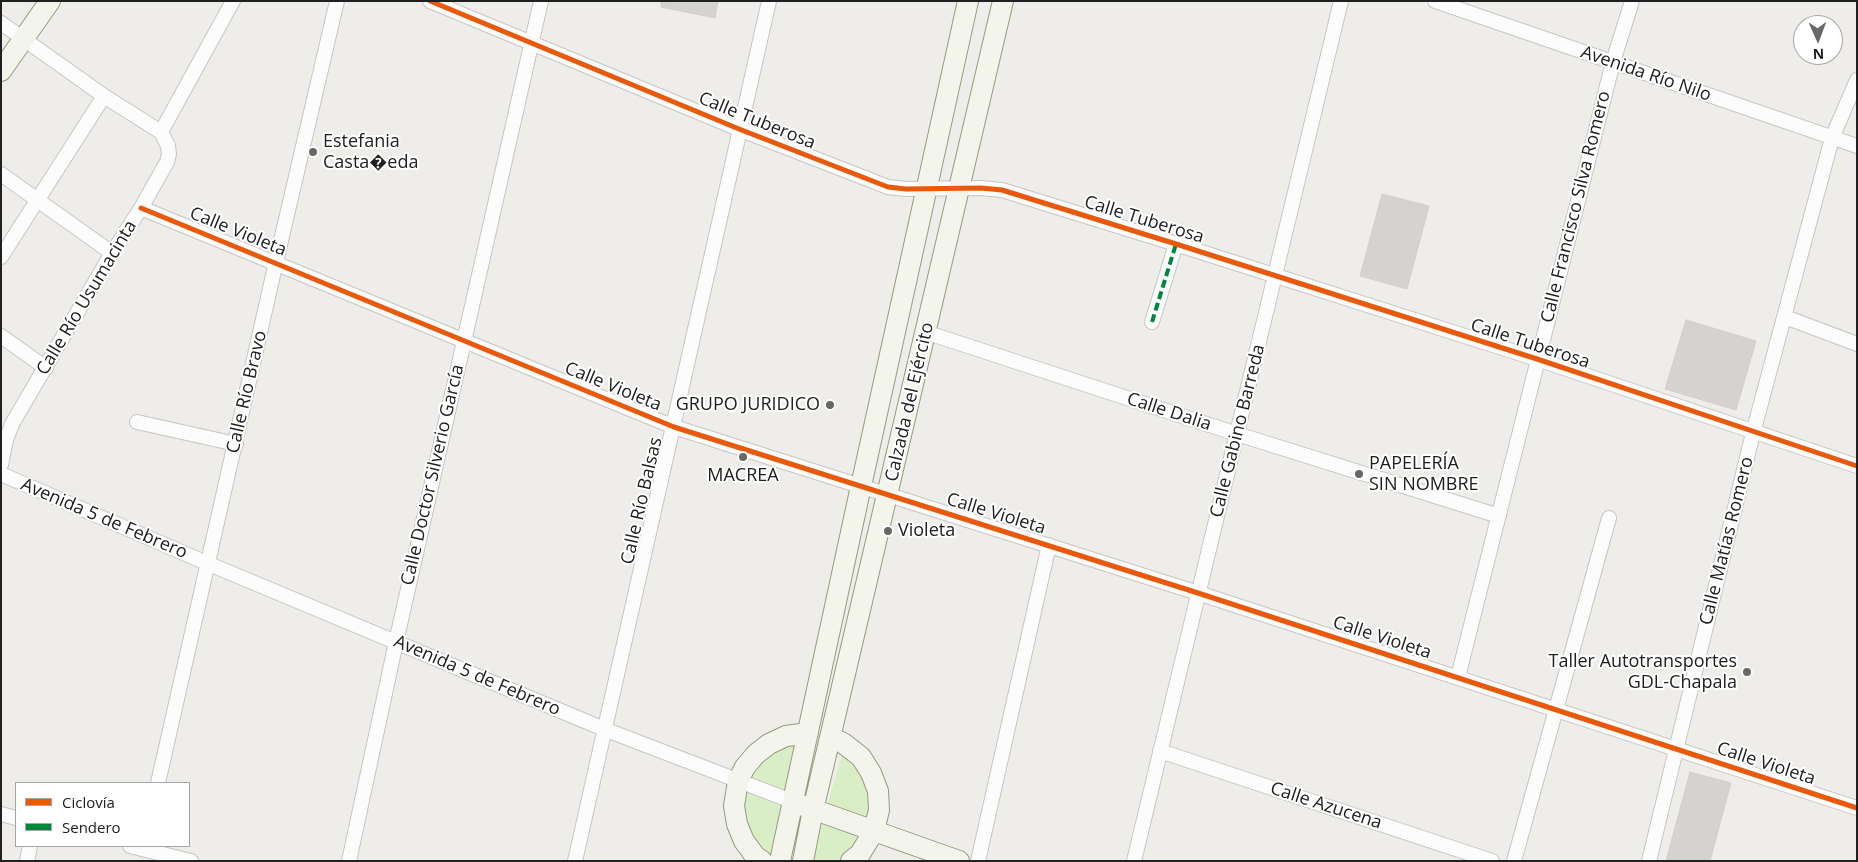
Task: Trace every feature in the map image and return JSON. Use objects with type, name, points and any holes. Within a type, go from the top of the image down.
[{"type":"main road","points":[[1,71],[50,1]]},
{"type":"main road","name":"Calzada del Ejército","points":[[780,861],[968,1]]},
{"type":"main road","name":"Calzada del Ejército","points":[[803,861],[813,810],[1003,1]]},
{"type":"main road","points":[[762,861],[755,856],[744,841],[737,824],[734,806],[738,781],[745,767],[756,754],[769,744],[786,736],[808,733]]},
{"type":"main road","points":[[831,737],[843,743],[861,757],[871,773],[878,791],[879,810],[874,831],[860,854],[851,861]]},
{"type":"main road","name":"Avenida 5 de Febrero","points":[[794,802],[959,861]]},
{"type":"street","points":[[1,23],[104,96],[160,132],[233,1]]},
{"type":"street","name":"Calle Río Bravo","points":[[158,782],[337,1]]},
{"type":"street","name":"Calle Tuberosa","points":[[430,1],[739,130],[888,187],[1002,190],[1536,359],[1753,433],[1857,466]]},
{"type":"street","name":"Calle Doctor Silverio García","points":[[349,861],[396,642],[541,1]]},
{"type":"street","name":"Calle Río Balsas","points":[[575,861],[769,1]]},
{"type":"street","name":"Calle Gabino Barreda","points":[[1134,861],[1341,1]]},
{"type":"street","name":"Avenida Río Nilo","points":[[1435,1],[1857,146]]},
{"type":"street","name":"Calle Francisco Silva Romero","points":[[1458,676],[1499,516],[1536,359],[1613,62],[1632,1]]},
{"type":"street","name":"Calle Matías Romero","points":[[1649,861],[1753,433],[1832,138],[1857,80]]},
{"type":"street","points":[[1,257],[104,96]]},
{"type":"street","name":"Calle Río Usumacinta","points":[[1,465],[6,440],[12,424],[167,162],[168,146],[160,132]]},
{"type":"street","points":[[1,174],[112,253]]},
{"type":"street","name":"Calle Violeta","points":[[141,208],[674,427],[1458,676],[1857,808]]},
{"type":"street","points":[[1152,322],[1176,244]]},
{"type":"street","points":[[1785,317],[1857,344]]},
{"type":"street","name":"Calle Dalia","points":[[926,332],[1237,434],[1499,516]]},
{"type":"street","points":[[1,336],[46,368]]},
{"type":"street","points":[[137,422],[236,444]]},
{"type":"street","name":"Avenida 5 de Febrero","points":[[1,474],[209,564],[604,729],[794,802]]},
{"type":"street","points":[[1514,861],[1609,518]]},
{"type":"street","name":"Calle Violeta","points":[[978,861],[1049,545]]},
{"type":"street","name":"Calle Azucena","points":[[1160,751],[1492,861]]},
{"type":"street","points":[[1,814],[15,818]]},
{"type":"street","points":[[27,861],[30,847]]},
{"type":"street","points":[[139,850],[191,861]]},
{"type":"green space","points":[[804,737],[791,792],[744,775],[757,755]]},
{"type":"green space","points":[[844,748],[871,775],[871,820],[827,806]]},
{"type":"green space","points":[[746,792],[790,807],[779,859],[761,851],[744,825],[743,800]]},
{"type":"green space","points":[[824,817],[868,831],[845,861],[812,861]]},
{"type":"building","points":[[661,1],[718,1],[715,18],[661,7]]},
{"type":"building","points":[[1382,194],[1429,206],[1407,289],[1360,276]]},
{"type":"building","points":[[1686,320],[1756,341],[1736,410],[1665,389]]},
{"type":"building","points":[[1690,772],[1731,783],[1710,861],[1666,861]]},
{"type":"marked path","points":[[1152,322],[1176,244]]},
{"type":"cycle path","points":[[430,1],[739,129],[888,187],[906,189],[981,188],[1002,190],[1537,359],[1857,466]]},
{"type":"cycle path","points":[[141,208],[674,427],[1198,593],[1857,808]]},
{"type":"place","name":"Estefania Casta�eda","points":[[313,152]]},
{"type":"place","name":"GRUPO JURIDICO","points":[[830,405]]},
{"type":"place","name":"MACREA","points":[[743,457]]},
{"type":"place","name":"PAPELERÍA SIN NOMBRE","points":[[1359,474]]},
{"type":"place","name":"Violeta","points":[[888,531]]},
{"type":"place","name":"Taller Autotransportes GDL-Chapala","points":[[1747,672]]}]
